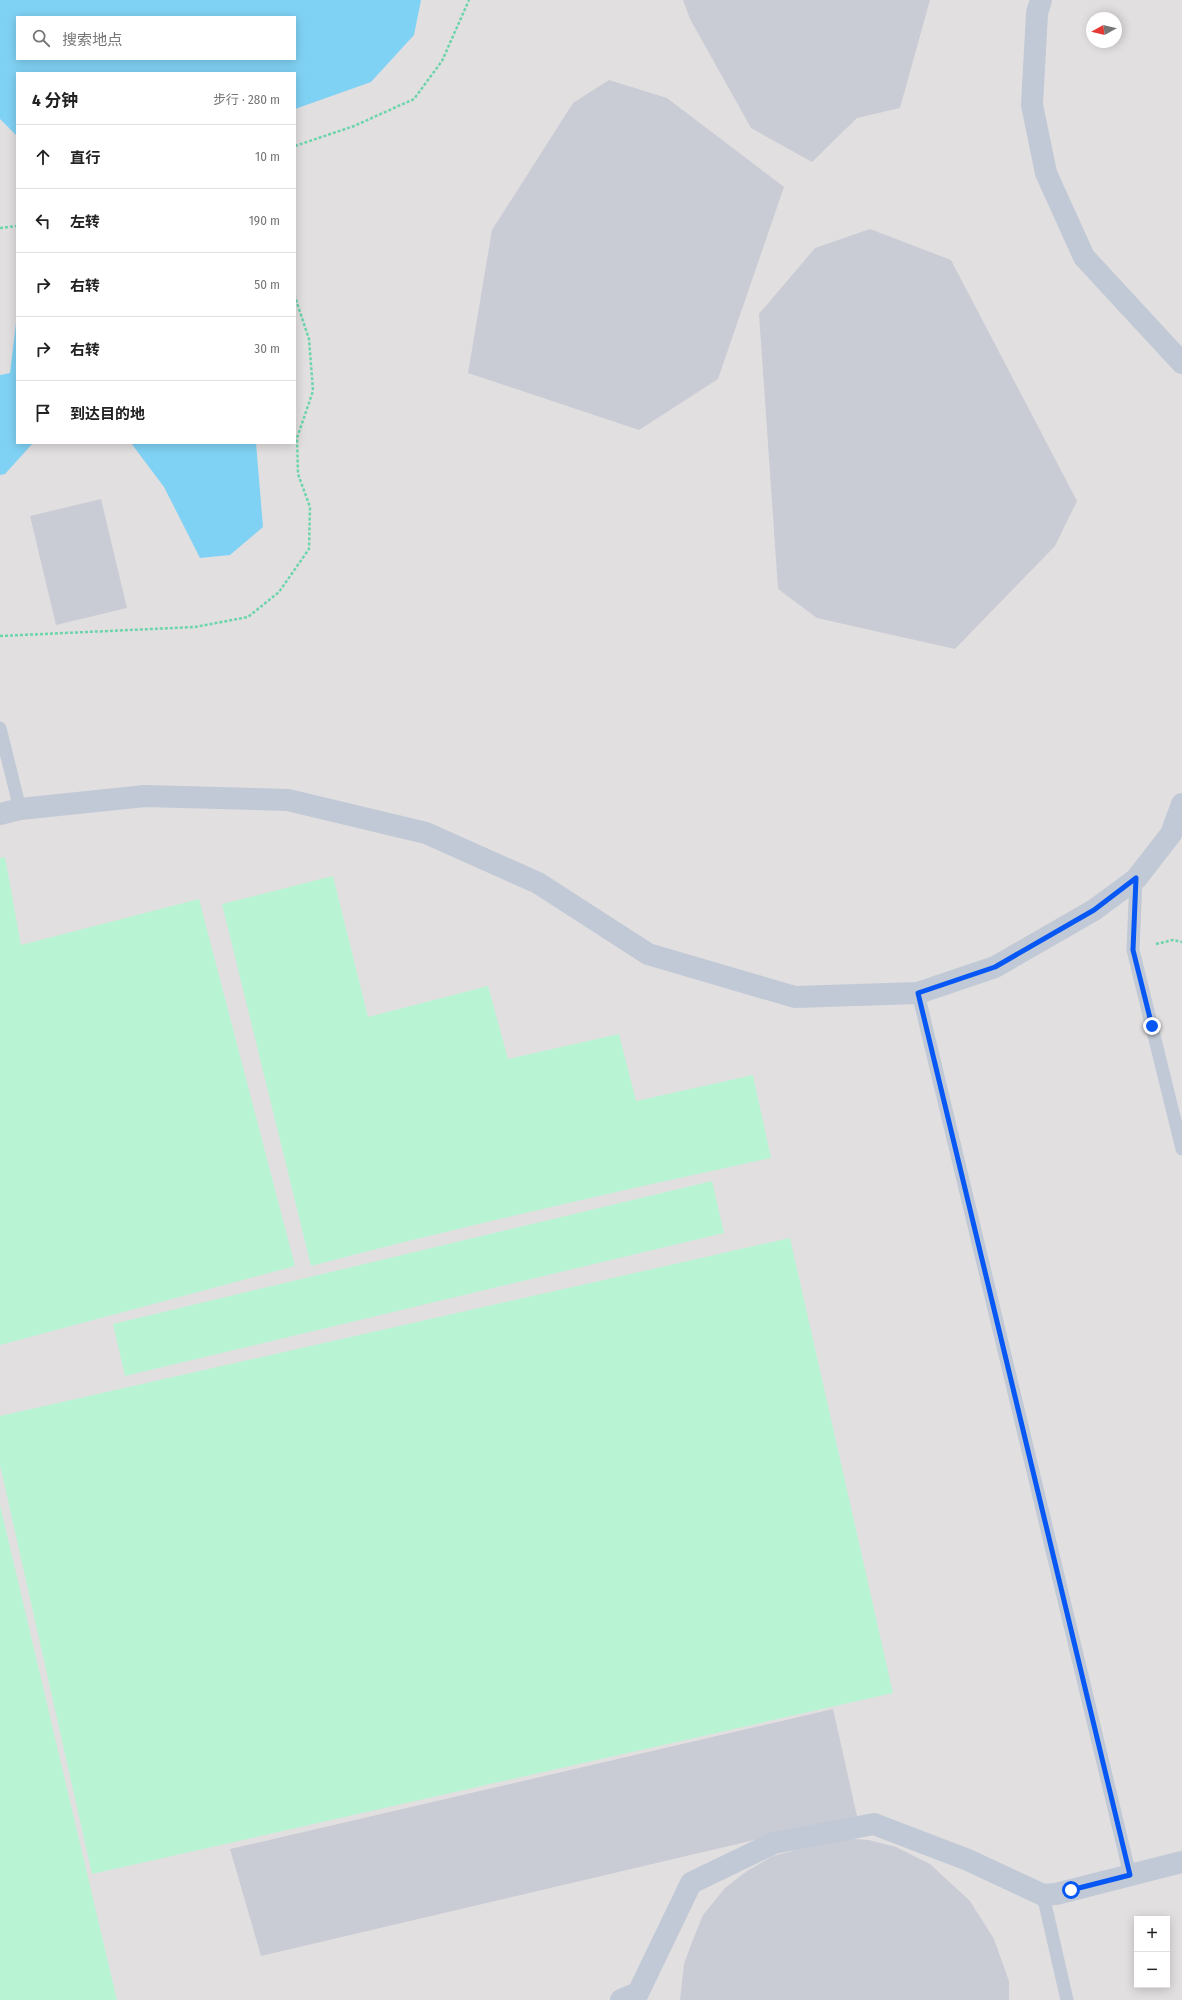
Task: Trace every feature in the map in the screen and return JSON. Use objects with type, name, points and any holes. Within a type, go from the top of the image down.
[{"type":"street","points":[[1041,0],[1037,13],[1032,105],[1046,173],[1084,257],[1182,363]]},
{"type":"street","points":[[10,812],[145,796],[288,800],[426,832],[538,883],[648,954],[795,997],[918,993],[995,967],[1094,910],[1136,878],[1171,834],[1182,804]]},
{"type":"street","points":[[621,2000],[638,1993],[691,1883],[774,1843],[874,1824],[968,1860],[1043,1895],[1056,1894],[1182,1862]]},
{"type":"lane","points":[[0,728],[10,812]]},
{"type":"lane","points":[[1136,878],[1133,950],[1182,1149]]},
{"type":"lane","points":[[918,993],[1130,1875]]},
{"type":"lane","points":[[1043,1895],[1067,2000]]},
{"type":"path","points":[[296,146],[354,126],[414,99],[442,61],[469,0]]},
{"type":"path","points":[[0,228],[16,226]]},
{"type":"path","points":[[0,636],[195,627],[248,617],[279,592],[309,549],[310,507],[298,474],[297,438],[313,391],[309,339],[296,300]]},
{"type":"shaded area","points":[[0,0],[1182,0],[1182,2000],[0,2000]]},
{"type":"green space","points":[[5,857],[21,945],[199,899],[295,1266],[0,1345],[0,858]]},
{"type":"green space","points":[[333,876],[368,1017],[488,986],[508,1059],[619,1034],[636,1101],[753,1075],[771,1158],[541,1209],[311,1266],[222,904]]},
{"type":"green space","points":[[712,1181],[724,1233],[125,1376],[113,1324]]},
{"type":"green space","points":[[790,1238],[893,1693],[92,1874],[0,1465],[0,1416]]},
{"type":"green space","points":[[0,1505],[117,2000],[0,2000]]},
{"type":"water","points":[[0,0],[421,0],[414,35],[371,82],[296,109],[296,72],[16,72],[16,135],[0,119]]},
{"type":"water","points":[[16,323],[16,444],[32,444],[5,474],[0,475],[0,375],[10,373]]},
{"type":"water","points":[[132,444],[256,444],[263,527],[230,555],[200,558],[164,487]]},
{"type":"building","points":[[683,0],[930,0],[900,108],[857,118],[812,162],[751,128],[690,19]]},
{"type":"building","points":[[609,80],[667,98],[784,187],[718,379],[639,430],[468,373],[492,230],[573,103]]},
{"type":"building","points":[[870,229],[951,260],[1077,501],[1055,546],[955,649],[817,618],[778,589],[759,314],[815,248]]},
{"type":"building","points":[[101,499],[127,608],[56,625],[30,516]]},
{"type":"building","points":[[833,1709],[857,1816],[261,1956],[230,1849]]},
{"type":"building","points":[[842,1838],[869,1840],[896,1847],[930,1864],[970,1901],[994,1939],[1009,1981],[1009,2000],[680,2000],[684,1964],[692,1942],[703,1915],[725,1888],[747,1871],[773,1856]]},
{"type":"route","points":[[1071,1890],[1130,1875],[918,993],[995,967],[1094,910],[1136,878],[1133,950],[1152,1026]]}]
